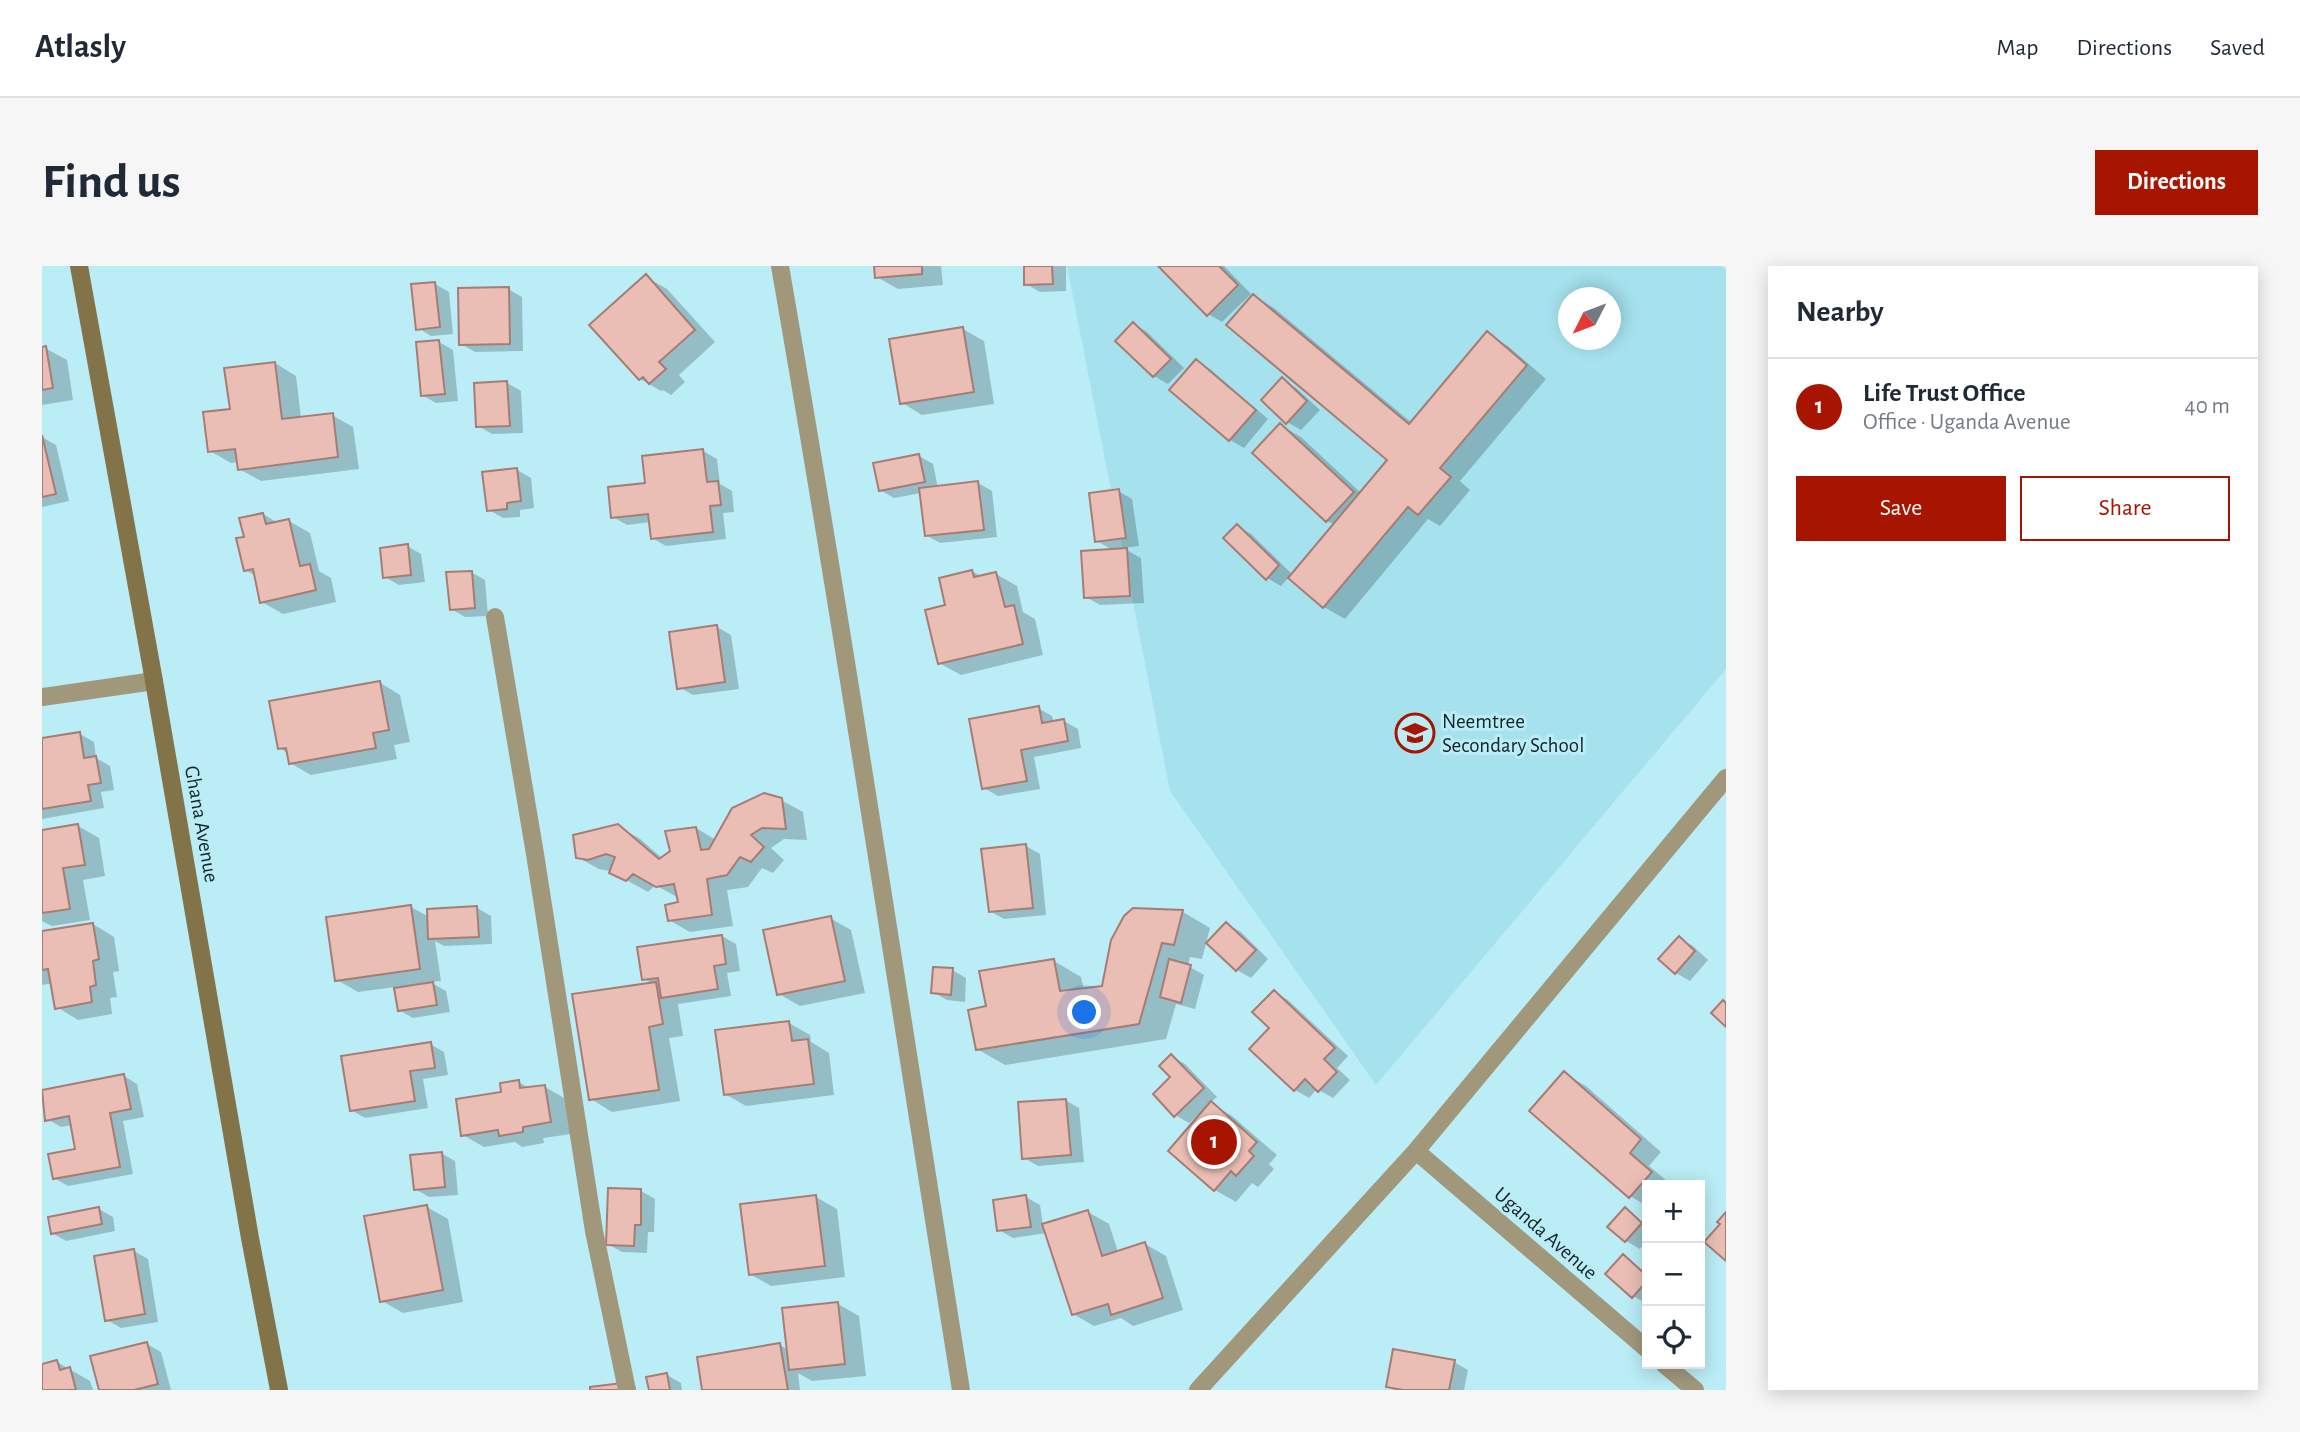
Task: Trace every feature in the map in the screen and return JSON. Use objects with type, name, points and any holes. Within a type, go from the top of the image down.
[{"type":"main road","name":"Ghana Avenue","points":[[79,266],[279,1390]]},
{"type":"street","points":[[780,266],[828,538],[873,841],[961,1390]]},
{"type":"street","points":[[495,617],[594,1231],[627,1390]]},
{"type":"street","points":[[42,697],[154,681]]},
{"type":"street","points":[[1198,1390],[1416,1151],[1726,778]]},
{"type":"street","name":"Uganda Avenue","points":[[1416,1151],[1642,1345]]},
{"type":"street","points":[[1670,1369],[1695,1390]]},
{"type":"shaded area","name":"Neemtree Secondary School","points":[[1067,266],[1721,266],[1726,270],[1726,669],[1376,1085],[1170,791]]},
{"type":"building","points":[[874,266],[922,266],[922,274],[875,278]]},
{"type":"building","points":[[1024,266],[1052,266],[1053,284],[1024,285]]},
{"type":"building","points":[[1158,266],[1219,266],[1238,285],[1207,316]]},
{"type":"building","points":[[646,274],[695,330],[659,362],[666,369],[649,384],[643,377],[639,380],[589,325]]},
{"type":"building","points":[[435,282],[440,327],[416,330],[411,284]]},
{"type":"building","points":[[509,287],[510,344],[459,345],[458,288]]},
{"type":"building","points":[[1253,294],[1409,424],[1487,331],[1527,365],[1440,468],[1451,477],[1418,515],[1408,507],[1323,608],[1288,578],[1387,460],[1226,325]]},
{"type":"building","points":[[1133,322],[1171,359],[1153,377],[1115,341]]},
{"type":"building","points":[[963,327],[974,392],[900,404],[889,339]]},
{"type":"building","points":[[439,340],[445,394],[421,396],[416,342]]},
{"type":"building","points":[[46,346],[53,388],[42,390],[42,347]]},
{"type":"building","points":[[1196,359],[1256,410],[1229,441],[1169,390]]},
{"type":"building","points":[[275,362],[282,419],[333,413],[338,457],[238,470],[235,449],[208,452],[203,412],[230,409],[224,368]]},
{"type":"building","points":[[1282,377],[1307,401],[1286,424],[1261,400]]},
{"type":"building","points":[[507,381],[510,426],[476,427],[474,383]]},
{"type":"building","points":[[1280,423],[1354,492],[1326,522],[1252,453]]},
{"type":"building","points":[[42,435],[56,494],[42,497]]},
{"type":"building","points":[[703,449],[707,482],[718,481],[721,505],[710,506],[713,532],[651,539],[648,514],[611,518],[608,487],[645,483],[642,456]]},
{"type":"building","points":[[919,454],[925,482],[879,491],[873,463]]},
{"type":"building","points":[[517,468],[521,501],[507,503],[507,509],[487,511],[482,472]]},
{"type":"building","points":[[978,481],[984,530],[925,536],[919,488]]},
{"type":"building","points":[[1119,489],[1126,538],[1095,542],[1089,493]]},
{"type":"building","points":[[263,513],[266,524],[289,519],[300,566],[310,564],[316,590],[260,603],[253,569],[244,571],[236,538],[244,537],[239,518]]},
{"type":"building","points":[[1237,524],[1279,565],[1266,580],[1223,538]]},
{"type":"building","points":[[408,544],[411,575],[383,578],[380,548]]},
{"type":"building","points":[[1127,548],[1130,596],[1084,598],[1081,551]]},
{"type":"building","points":[[972,570],[974,577],[996,572],[1005,607],[1014,605],[1023,644],[938,664],[925,610],[945,605],[939,578]]},
{"type":"building","points":[[472,571],[475,608],[450,610],[446,572]]},
{"type":"building","points":[[717,625],[725,682],[677,689],[669,632]]},
{"type":"building","points":[[380,681],[389,730],[373,733],[376,748],[289,764],[286,748],[278,749],[269,701]]},
{"type":"building","points":[[1039,706],[1042,723],[1064,719],[1068,741],[1021,750],[1027,781],[982,789],[969,719]]},
{"type":"building","points":[[80,732],[84,758],[96,756],[101,783],[88,785],[91,801],[42,809],[42,738]]},
{"type":"building","points":[[764,793],[782,798],[786,829],[762,828],[751,835],[764,847],[751,862],[740,857],[727,875],[707,879],[712,915],[668,921],[665,905],[678,902],[674,884],[656,887],[633,874],[626,881],[609,873],[615,857],[606,854],[588,860],[576,858],[573,835],[618,824],[659,859],[670,851],[665,831],[696,827],[701,850],[709,849],[732,808]]},
{"type":"building","points":[[78,824],[85,865],[63,868],[70,909],[42,913],[42,830]]},
{"type":"building","points":[[1026,844],[1033,908],[989,912],[981,849]]},
{"type":"building","points":[[411,905],[420,969],[335,981],[326,917]]},
{"type":"building","points":[[477,906],[479,937],[428,939],[427,909]]},
{"type":"building","points":[[1133,908],[1183,910],[1174,945],[1162,943],[1139,1024],[976,1050],[968,1010],[986,1006],[979,971],[1054,959],[1060,991],[1102,986],[1111,940],[1124,916]]},
{"type":"building","points":[[831,916],[845,981],[777,995],[763,930]]},
{"type":"building","points":[[1226,922],[1256,950],[1236,971],[1206,943]]},
{"type":"building","points":[[93,923],[99,959],[93,961],[96,985],[90,987],[92,1002],[55,1009],[48,969],[42,970],[42,931]]},
{"type":"building","points":[[722,935],[726,964],[714,966],[718,989],[661,998],[658,978],[642,980],[637,947]]},
{"type":"building","points":[[1679,936],[1695,951],[1675,974],[1658,959]]},
{"type":"building","points":[[1169,959],[1191,965],[1181,1003],[1160,997]]},
{"type":"building","points":[[933,967],[953,968],[951,995],[931,993]]},
{"type":"building","points":[[433,982],[437,1005],[398,1011],[394,988]]},
{"type":"building","points":[[656,982],[663,1024],[649,1027],[659,1090],[589,1100],[572,994]]},
{"type":"building","points":[[1274,990],[1335,1048],[1324,1059],[1337,1072],[1318,1092],[1305,1079],[1294,1091],[1249,1049],[1269,1028],[1252,1012]]},
{"type":"building","points":[[1723,1000],[1726,1003],[1726,1027],[1711,1013]]},
{"type":"building","points":[[789,1021],[792,1041],[808,1039],[814,1084],[724,1095],[715,1030]]},
{"type":"building","points":[[431,1042],[435,1068],[410,1071],[415,1101],[350,1111],[341,1056]]},
{"type":"building","points":[[1171,1054],[1204,1088],[1174,1117],[1153,1094],[1170,1077],[1159,1066]]},
{"type":"building","points":[[1564,1071],[1641,1139],[1630,1153],[1652,1172],[1642,1180],[1629,1198],[1529,1111]]},
{"type":"building","points":[[124,1074],[131,1109],[110,1113],[120,1167],[53,1179],[48,1154],[75,1149],[69,1116],[45,1121],[42,1090]]},
{"type":"building","points":[[519,1080],[520,1088],[545,1085],[551,1122],[523,1127],[523,1132],[499,1136],[498,1130],[461,1136],[456,1099],[501,1092],[500,1083]]},
{"type":"building","points":[[1066,1099],[1071,1155],[1022,1159],[1018,1102]]},
{"type":"building","points":[[1211,1101],[1257,1142],[1249,1151],[1254,1156],[1236,1176],[1231,1171],[1214,1191],[1168,1151]]},
{"type":"building","points":[[442,1152],[445,1187],[414,1190],[410,1155]]},
{"type":"building","points":[[608,1188],[641,1189],[641,1225],[635,1225],[634,1246],[606,1245]]},
{"type":"building","points":[[816,1195],[825,1266],[749,1275],[740,1204]]},
{"type":"building","points":[[1026,1195],[1031,1227],[997,1231],[993,1200]]},
{"type":"building","points":[[427,1205],[443,1290],[380,1302],[364,1216]]},
{"type":"building","points":[[99,1207],[102,1224],[51,1234],[48,1217]]},
{"type":"building","points":[[1625,1207],[1642,1223],[1625,1242],[1607,1227]]},
{"type":"building","points":[[1088,1210],[1102,1256],[1145,1242],[1163,1298],[1111,1315],[1108,1304],[1072,1315],[1042,1224]]},
{"type":"building","points":[[1726,1212],[1726,1261],[1705,1243],[1720,1224],[1717,1222]]},
{"type":"building","points":[[134,1249],[145,1314],[105,1321],[94,1256]]},
{"type":"building","points":[[1623,1254],[1642,1271],[1642,1287],[1632,1298],[1605,1274]]},
{"type":"building","points":[[838,1302],[845,1364],[789,1370],[782,1308]]},
{"type":"building","points":[[147,1342],[158,1384],[134,1390],[99,1390],[90,1356]]},
{"type":"building","points":[[780,1343],[788,1390],[702,1390],[697,1357]]},
{"type":"building","points":[[1393,1349],[1455,1360],[1449,1390],[1403,1390],[1386,1387]]},
{"type":"building","points":[[57,1360],[60,1370],[70,1367],[76,1390],[42,1390],[42,1364]]},
{"type":"building","points":[[667,1373],[670,1390],[649,1390],[646,1377]]},
{"type":"building","points":[[622,1383],[623,1390],[590,1390],[590,1387]]},
{"type":"place","name":"Neemtree Secondary School","points":[[1415,733]]},
{"type":"place","name":"Life Trust Office","points":[[1214,1142]]}]
